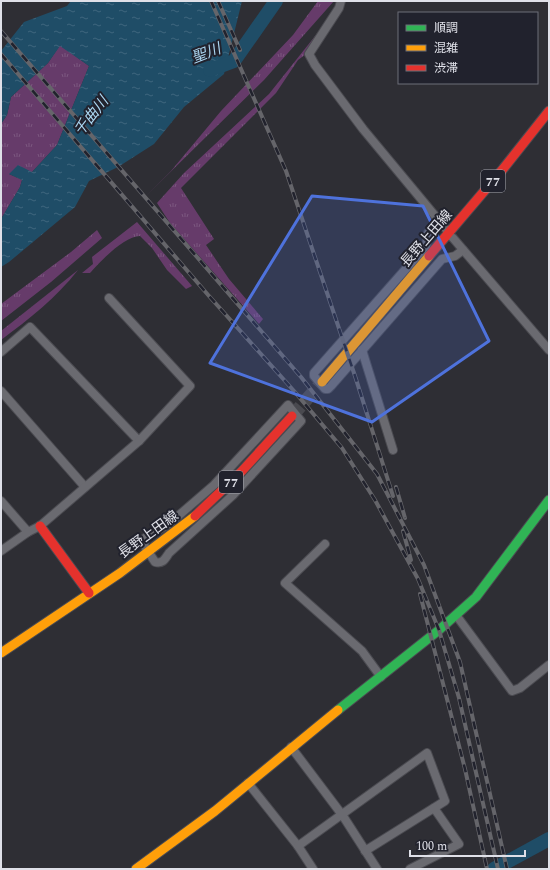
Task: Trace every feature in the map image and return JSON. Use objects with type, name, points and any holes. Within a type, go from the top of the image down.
[{"type":"main road","name":"長野上田線","points":[[322,382],[448,234],[549,111]]},
{"type":"main road","name":"長野上田線","points":[[1,653],[189,522],[227,487],[292,416]]},
{"type":"main road","points":[[136,869],[214,811],[291,747],[381,677],[456,615],[476,597],[549,500]]},
{"type":"main road","points":[[40,526],[89,593]]},
{"type":"street","points":[[341,1],[339,8],[309,54],[363,129],[448,234],[549,350]]},
{"type":"street","points":[[438,221],[428,233],[426,246],[321,365],[314,376],[325,389],[328,389],[442,259],[455,256],[463,250]]},
{"type":"street","points":[[1,551],[28,532],[40,526],[139,441],[190,386],[109,298]]},
{"type":"street","points":[[1,352],[30,327],[139,441]]},
{"type":"street","points":[[362,350],[393,450]]},
{"type":"street","points":[[1,391],[85,487]]},
{"type":"street","points":[[288,405],[301,421],[253,474],[212,515],[169,553],[164,561],[156,562],[148,552],[144,544],[145,538],[176,518],[214,485],[288,405]]},
{"type":"street","points":[[1,501],[28,532]]},
{"type":"street","points":[[325,544],[286,583],[362,651],[381,677]]},
{"type":"street","points":[[456,615],[512,691],[520,688],[549,665]]},
{"type":"street","points":[[291,747],[342,816],[377,869]]},
{"type":"street","points":[[298,846],[342,816],[427,753],[445,801],[365,851]]},
{"type":"street","points":[[248,783],[298,846],[313,869]]},
{"type":"street","points":[[410,869],[458,844],[434,808]]},
{"type":"highlighted area","points":[[312,196],[423,206],[489,341],[372,422],[210,363]]},
{"type":"green space","points":[[318,1],[334,1],[264,80],[147,195],[171,171],[221,111],[293,35]]},
{"type":"green space","points":[[335,11],[306,54],[298,60],[276,93],[181,188],[214,239],[206,245],[229,279],[263,319],[259,324],[170,223],[157,203],[184,173],[269,94]]},
{"type":"green space","points":[[60,45],[89,66],[57,145],[32,172],[9,174],[22,180],[20,187],[1,219],[1,124],[7,115],[11,97],[48,63]]},
{"type":"green space","points":[[137,222],[192,286],[186,289],[167,270],[152,248],[140,236],[127,240],[120,245],[106,256],[90,273],[82,273],[93,264],[92,257]]},
{"type":"green space","points":[[97,230],[102,238],[51,282],[1,321],[1,304],[71,252]]},
{"type":"green space","points":[[78,270],[61,290],[32,316],[1,340],[1,331]]},
{"type":"water","name":"千曲川","points":[[71,1],[242,1],[224,74],[184,107],[154,144],[118,167],[89,181],[75,207],[1,267],[1,219],[20,187],[22,180],[9,174],[18,165],[32,172],[57,145],[89,66],[60,46],[48,63],[11,97],[7,115],[1,124],[1,51],[24,22],[67,6]]},
{"type":"waterway","name":"聖川","points":[[210,70],[234,61],[276,1]]},
{"type":"waterway","points":[[494,869],[549,839]]},
{"type":"tunnel","points":[[292,416],[322,382]]},
{"type":"railway","points":[[211,1],[286,171],[355,376],[393,496]]},
{"type":"railway","points":[[218,1],[240,50]]},
{"type":"railway","points":[[1,31],[301,377],[377,474],[424,565],[460,662],[507,869]]},
{"type":"railway","points":[[1,54],[342,448],[375,500],[418,579],[439,630],[459,698],[498,869]]},
{"type":"railway","points":[[396,487],[405,518]]},
{"type":"railway","points":[[403,531],[411,560]]},
{"type":"railway","points":[[420,594],[465,769],[487,869]]},
{"type":"traffic: fast","points":[[338,710],[439,630],[476,597],[549,500]]},
{"type":"traffic: slow","points":[[322,382],[429,256]]},
{"type":"traffic: slow","points":[[1,653],[120,573],[195,516]]},
{"type":"traffic: slow","points":[[136,869],[215,811],[338,710]]},
{"type":"traffic: jam","points":[[429,256],[503,169],[549,111]]},
{"type":"traffic: jam","points":[[195,516],[242,471],[292,416]]},
{"type":"traffic: jam","points":[[40,526],[89,593]]}]
